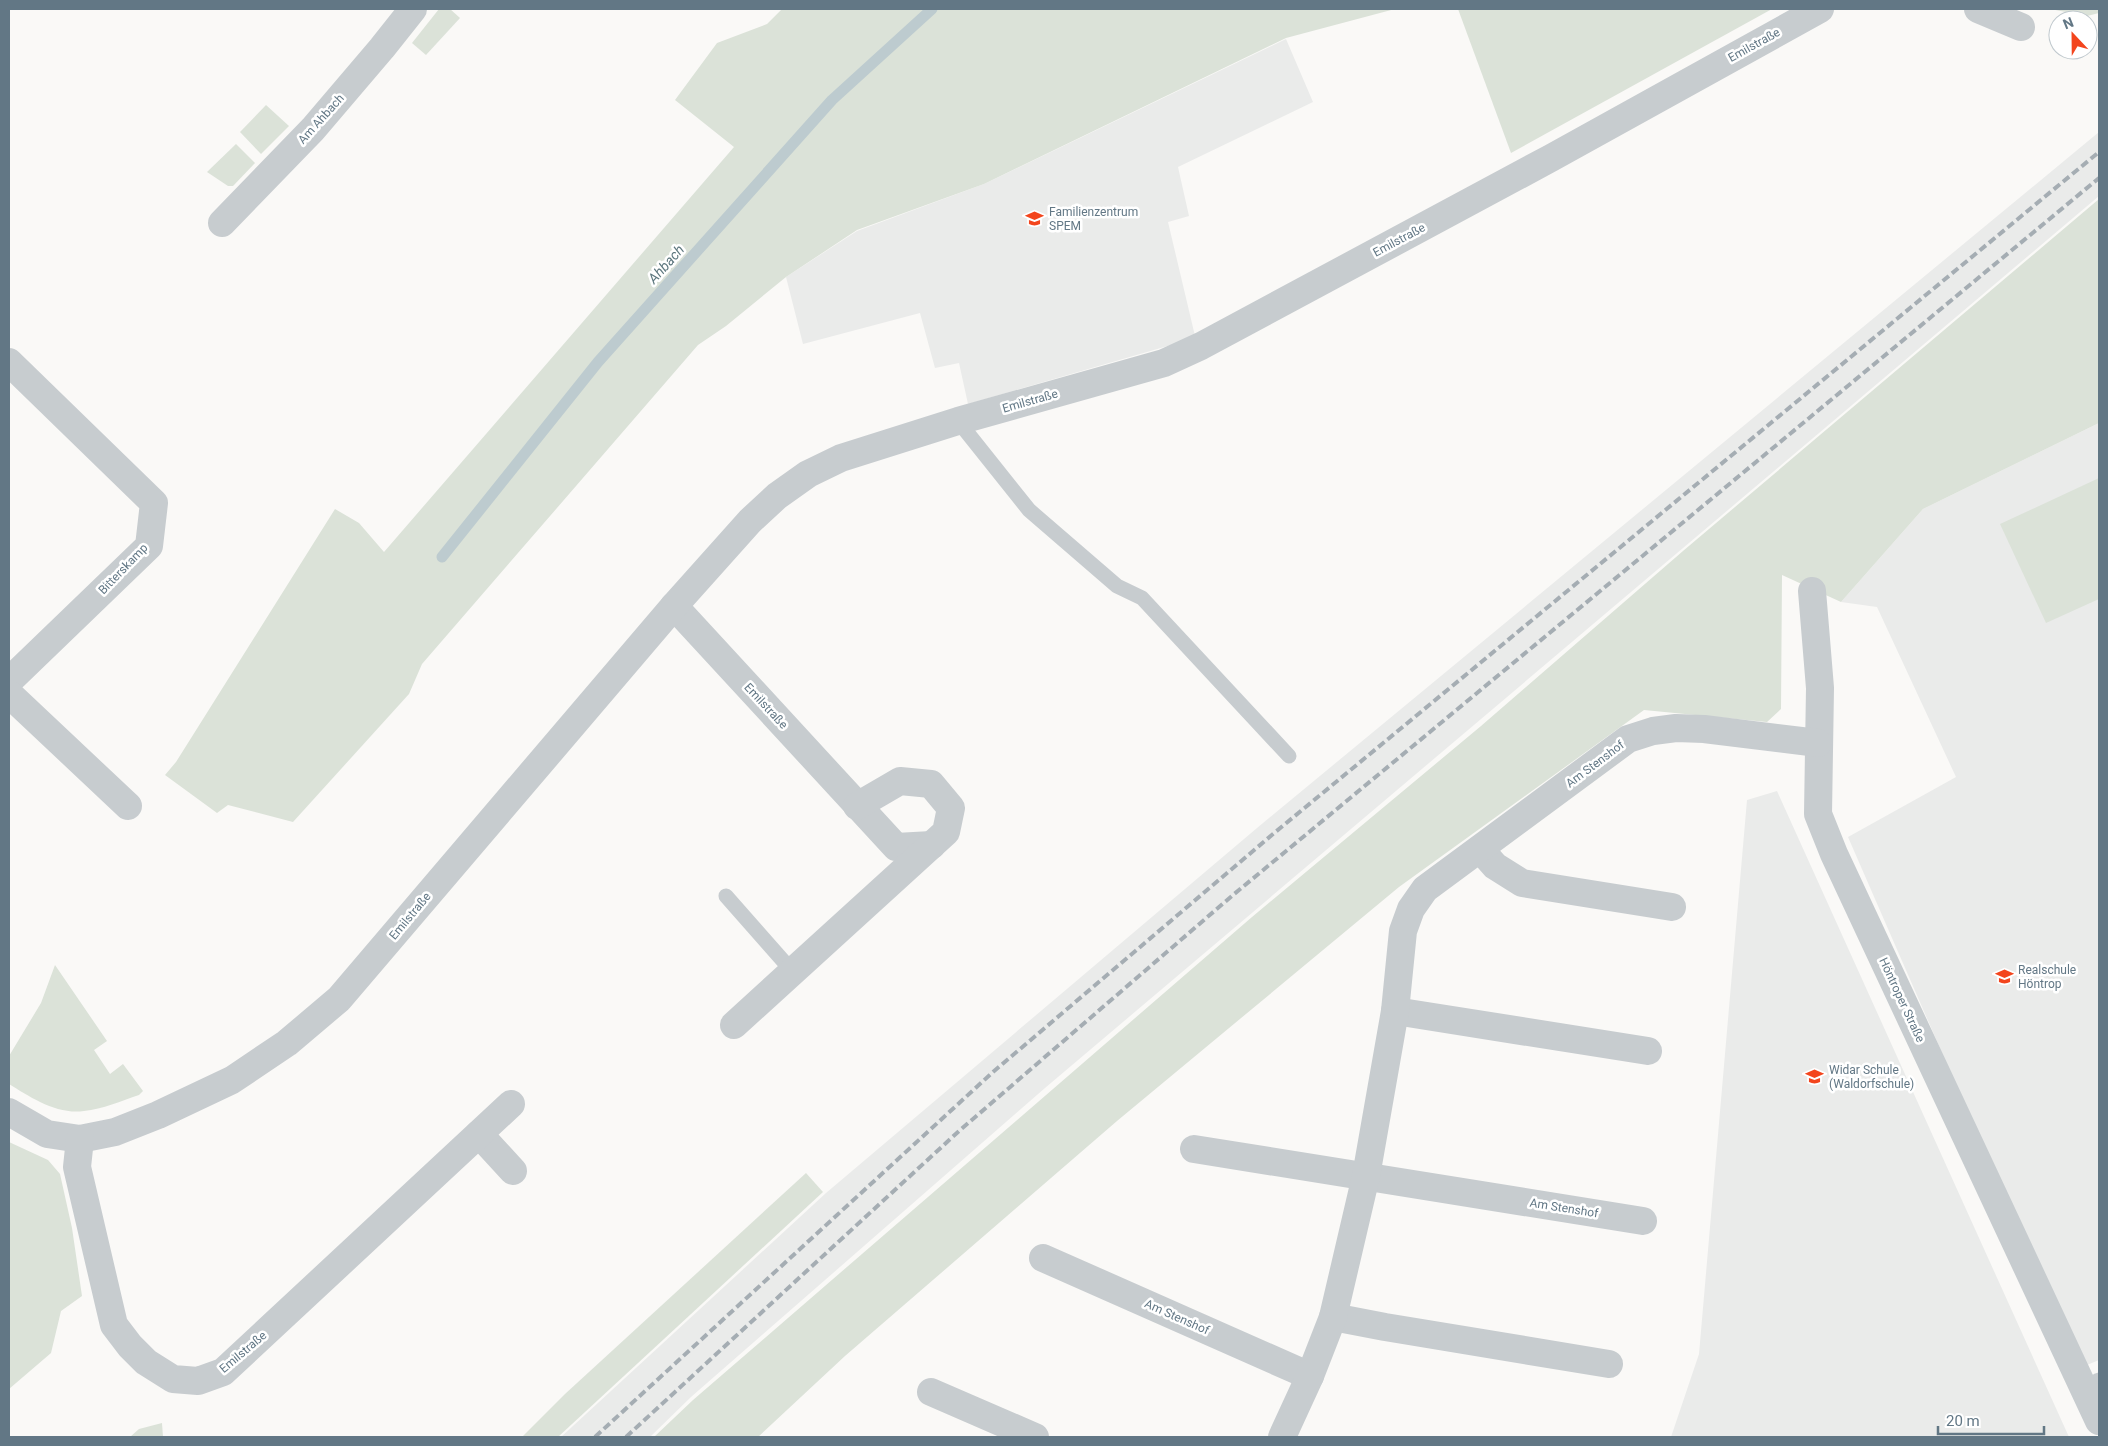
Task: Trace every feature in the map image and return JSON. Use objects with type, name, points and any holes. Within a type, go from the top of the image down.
[{"type":"street","name":"Am Ahbach","points":[[222,223],[313,129],[413,9]]},
{"type":"street","name":"Emilstraße","points":[[9,1112],[47,1134],[80,1138],[115,1132],[135,1125],[232,1080],[287,1043],[339,999],[674,606],[750,521],[777,496],[808,474],[841,458],[958,421],[1164,363],[1201,346],[1551,158],[1820,9]]},
{"type":"street","points":[[1978,9],[2021,28]]},
{"type":"street","name":"Bitterskamp","points":[[9,362],[154,502],[149,546],[9,681]]},
{"type":"street","name":"Höntroper Straße","points":[[1812,591],[1820,688],[1818,814],[1838,863],[2091,1383],[2099,1421]]},
{"type":"street","name":"Emilstraße","points":[[674,606],[896,847],[932,845]]},
{"type":"street","points":[[9,694],[128,806]]},
{"type":"street","name":"Am Stenshof","points":[[1285,1436],[1333,1316],[1366,1176],[1394,1011],[1403,931],[1411,909],[1425,889],[1628,739],[1653,731],[1676,728],[1704,729],[1818,743]]},
{"type":"street","points":[[734,1025],[946,832],[951,808],[931,784],[900,781],[857,806]]},
{"type":"street","points":[[1480,849],[1495,866],[1522,883],[1672,907]]},
{"type":"street","points":[[1394,1011],[1648,1051]]},
{"type":"street","name":"Emilstraße","points":[[80,1138],[77,1167],[114,1325],[130,1346],[159,1372],[173,1379],[198,1381],[223,1372],[238,1360],[511,1104]]},
{"type":"street","points":[[479,1134],[512,1171]]},
{"type":"street","name":"Am Stenshof","points":[[1194,1149],[1643,1221]]},
{"type":"street","name":"Am Stenshof","points":[[1043,1258],[1310,1376]]},
{"type":"street","points":[[1333,1316],[1386,1327],[1608,1364]]},
{"type":"street","points":[[931,1392],[1035,1437]]},
{"type":"lane","points":[[958,421],[1029,510],[1117,586],[1142,598],[1289,756]]},
{"type":"lane","points":[[726,896],[793,972]]},
{"type":"shaded area","points":[[439,9],[450,9],[460,18],[426,55],[412,43]]},
{"type":"shaded area","points":[[782,9],[1395,9],[1286,38],[984,184],[857,230],[786,277],[726,326],[698,345],[422,664],[409,694],[293,822],[228,805],[217,813],[165,775],[176,762],[335,509],[359,523],[384,552],[734,147],[675,100],[717,43],[767,24]]},
{"type":"shaded area","points":[[1458,9],[1772,9],[1511,153]]},
{"type":"shaded area","points":[[2050,9],[2099,9],[2099,13],[2098,10]]},
{"type":"shaded area","name":"Familienzentrum SPEM","points":[[1286,39],[1313,102],[1178,167],[1189,216],[1168,222],[1195,336],[1171,345],[968,404],[959,363],[935,368],[920,313],[803,344],[786,277],[857,231],[984,184]]},
{"type":"shaded area","points":[[266,105],[289,126],[261,154],[240,132]]},
{"type":"shaded area","points":[[2099,132],[2099,196],[1045,1088],[691,1397],[650,1437],[561,1437],[826,1193],[1257,828]]},
{"type":"shaded area","points":[[236,144],[255,163],[233,186],[228,186],[207,172]]},
{"type":"shaded area","points":[[2099,199],[2099,423],[1923,509],[1841,602],[1782,575],[1781,709],[1767,722],[1644,710],[1399,887],[1117,1121],[845,1356],[758,1437],[654,1437],[693,1400],[1252,917],[1481,726],[1683,551]]},
{"type":"shaded area","name":"Realschule Höntrop","points":[[2099,423],[2099,1360],[2087,1365],[1970,1117],[1848,837],[1956,777],[1877,607],[1841,602],[1923,509]]},
{"type":"shaded area","points":[[2099,478],[2099,599],[2046,623],[2000,524]]},
{"type":"shaded area","name":"Widar Schule (Waldorfschule)","points":[[1777,791],[2069,1437],[1671,1437],[1699,1354],[1747,800]]},
{"type":"shaded area","points":[[55,965],[107,1041],[94,1050],[110,1074],[123,1064],[143,1091],[139,1095],[98,1108],[74,1112],[44,1104],[9,1084],[9,1056],[41,1003]]},
{"type":"shaded area","points":[[9,1142],[48,1160],[60,1174],[72,1228],[82,1296],[61,1311],[51,1353],[9,1389]]},
{"type":"shaded area","points":[[806,1173],[823,1192],[558,1437],[522,1437],[565,1394]]},
{"type":"shaded area","points":[[162,1423],[163,1437],[130,1437],[139,1429]]},
{"type":"waterway","name":"Ahbach","points":[[442,557],[598,362],[832,100],[932,9]]},
{"type":"railway","points":[[595,1437],[993,1072],[1273,834],[2099,152]]},
{"type":"railway","points":[[626,1437],[959,1131],[1233,895],[2099,178]]},
{"type":"place","name":"Familienzentrum SPEM","points":[[1035,219]]},
{"type":"place","name":"Realschule Höntrop","points":[[2004,977]]},
{"type":"place","name":"Widar Schule (Waldorfschule)","points":[[1815,1077]]}]
